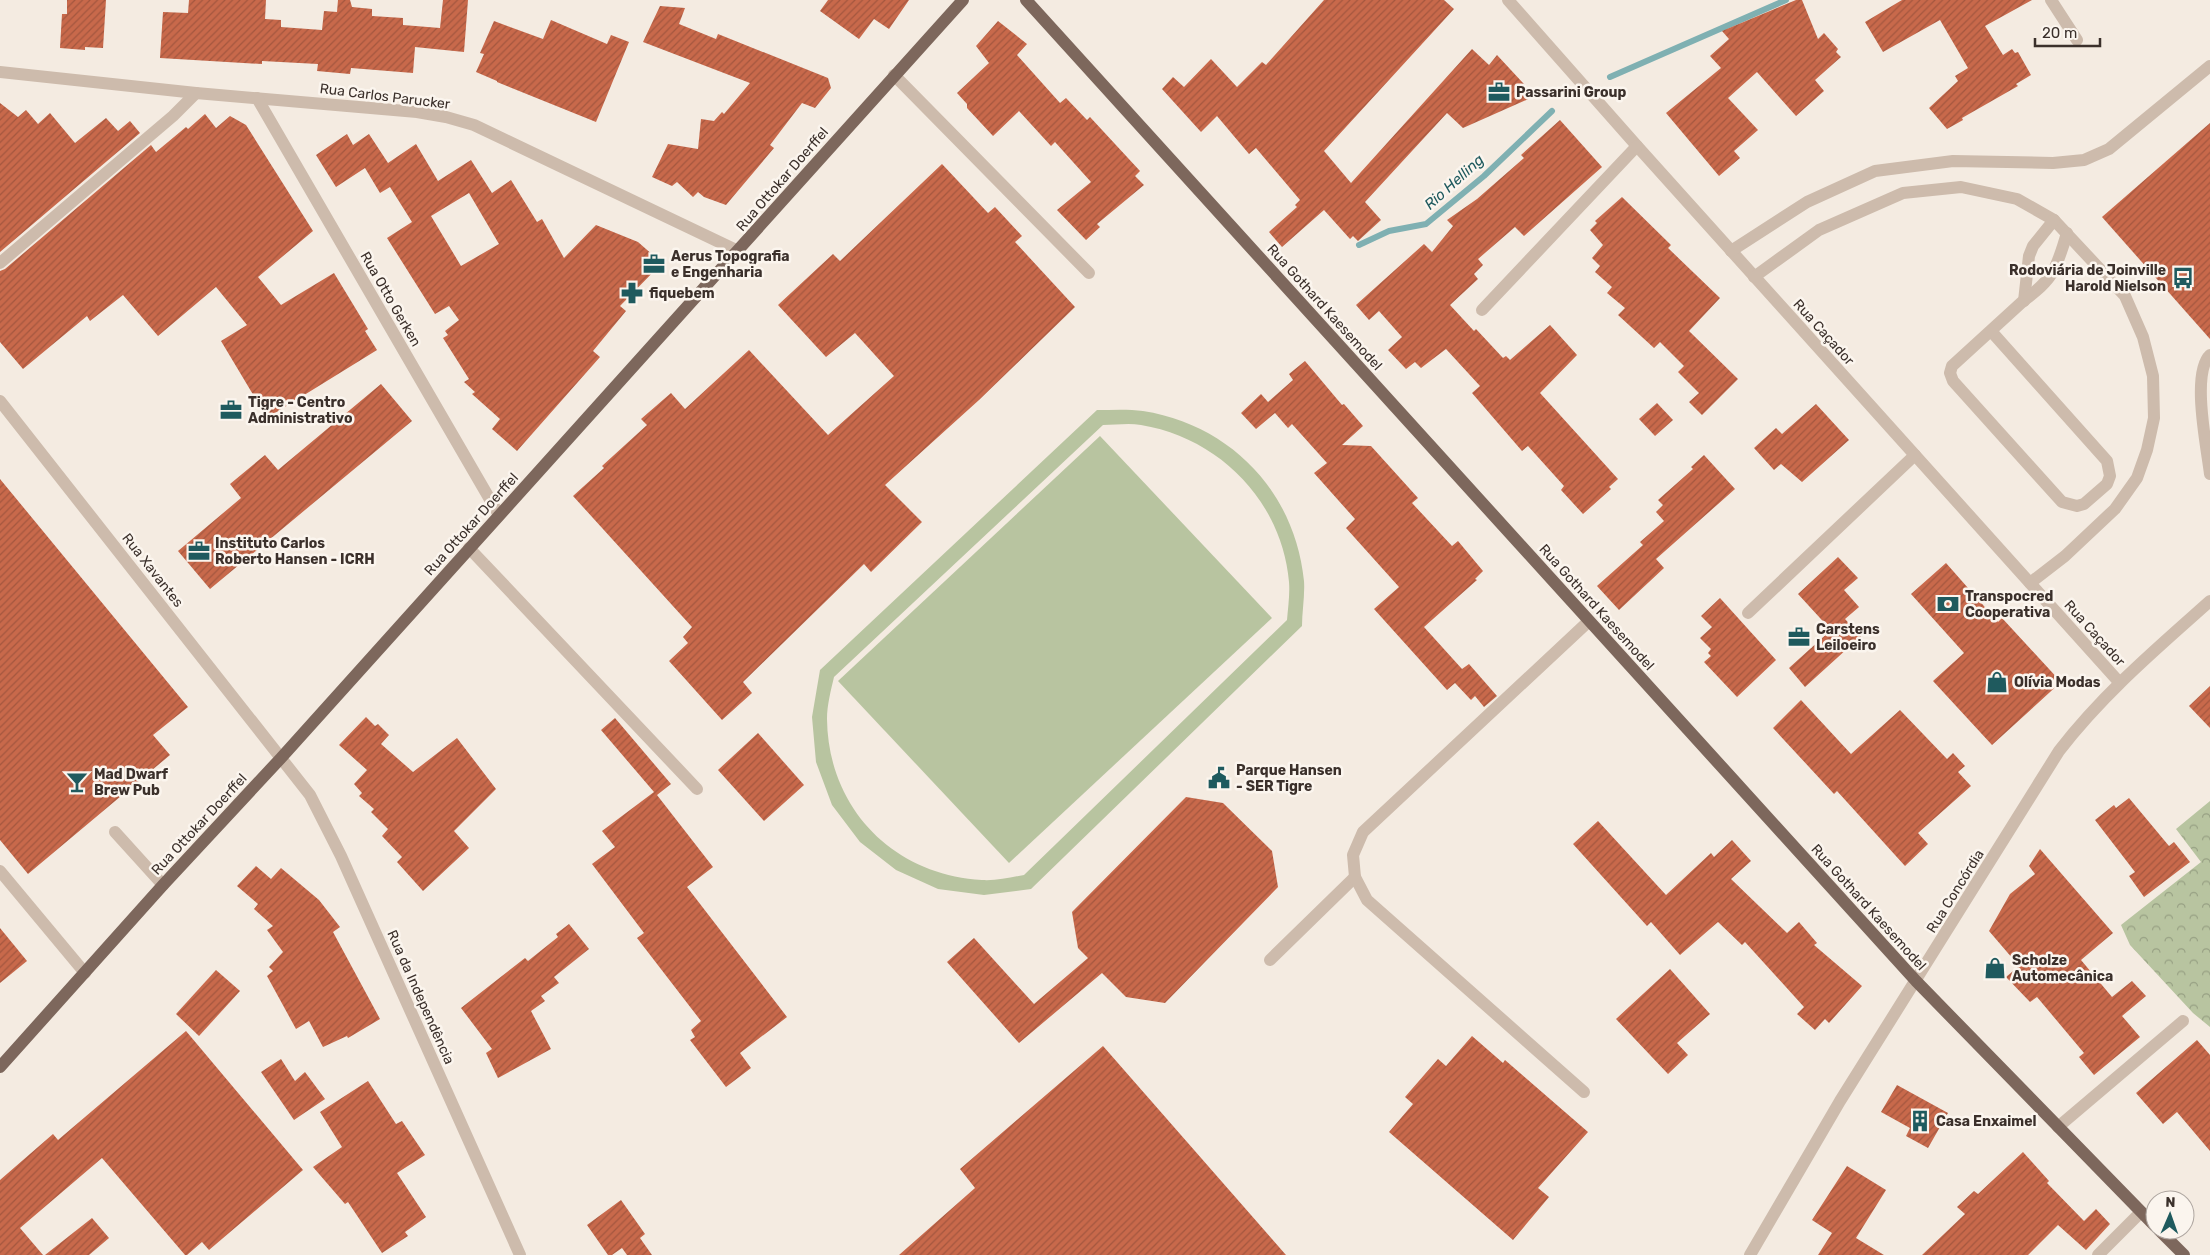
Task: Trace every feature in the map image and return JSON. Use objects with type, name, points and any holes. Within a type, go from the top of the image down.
[{"type":"main road","points":[[946,19],[950,0]]},
{"type":"main road","name":"Rua Ottokar Doerffel","points":[[0,1067],[163,884],[282,758],[963,0]]},
{"type":"main road","name":"Rua Gothard Kaesemodel","points":[[1026,0],[1916,981],[2145,1216]]},
{"type":"main road","points":[[2169,1240],[2184,1255]]},
{"type":"street","name":"Rua Caçador","points":[[1508,0],[1731,252],[2119,682]]},
{"type":"street","points":[[2051,0],[2077,40]]},
{"type":"street","points":[[1731,252],[1807,202],[1876,171],[1952,161],[2053,163],[2084,160],[2109,149],[2210,66]]},
{"type":"street","name":"Rua Carlos Parucker","points":[[0,72],[196,93],[417,112],[446,117],[474,125],[738,251]]},
{"type":"street","points":[[894,75],[1089,273]]},
{"type":"street","points":[[0,264],[173,116],[196,93]]},
{"type":"street","name":"Rua Otto Gerken","points":[[257,98],[499,515]]},
{"type":"street","points":[[1482,310],[1637,146]]},
{"type":"street","points":[[1754,277],[1819,230],[1903,193],[1961,188],[2017,199],[2054,220],[2125,296],[2143,337],[2154,376],[2154,418],[2138,478],[2115,509],[2065,556],[2030,583]]},
{"type":"street","points":[[2024,301],[2029,256],[2034,246],[2054,220]]},
{"type":"street","points":[[1991,331],[2107,461],[2110,476],[2108,484],[2084,504],[2077,506],[2062,502],[1953,381],[1950,373],[1952,366],[2052,274],[2059,260],[2067,233]]},
{"type":"street","points":[[2210,355],[2205,360],[2200,383],[2210,474]]},
{"type":"street","name":"Rua Xavantes","points":[[0,401],[282,758]]},
{"type":"street","points":[[1748,613],[1915,455]]},
{"type":"street","points":[[469,548],[697,789]]},
{"type":"street","name":"Rua Concórdia","points":[[1750,1255],[1840,1101],[2059,751],[2084,719],[2119,682],[2210,601]]},
{"type":"street","points":[[1584,1092],[1367,900],[1355,877],[1353,855],[1363,832],[1589,621]]},
{"type":"street","name":"Rua da Independência","points":[[282,758],[310,795],[334,841],[520,1255]]},
{"type":"street","points":[[115,832],[163,884]]},
{"type":"street","points":[[0,871],[85,973]]},
{"type":"street","points":[[1270,960],[1355,877]]},
{"type":"street","points":[[2058,1127],[2183,1021]]},
{"type":"street","points":[[2098,1255],[2141,1212]]},
{"type":"green space","points":[[1097,410],[1138,410],[1175,419],[1204,431],[1230,447],[1253,468],[1272,492],[1287,519],[1298,549],[1304,581],[1302,626],[1031,889],[984,895],[938,889],[896,870],[860,842],[832,805],[816,762],[812,717],[820,670]],"holes":[[[1136,424],[1170,432],[1196,444],[1221,459],[1242,478],[1260,501],[1274,526],[1284,553],[1289,582],[1287,620],[1024,875],[982,880],[950,875],[920,865],[894,850],[872,831],[853,808],[839,781],[830,751],[827,719],[828,703],[834,677],[1103,425]]]},
{"type":"green space","points":[[1100,436],[1272,618],[1009,863],[838,681]]},
{"type":"green space","points":[[2210,801],[2210,1027],[2193,1013],[2130,945],[2121,925],[2201,862],[2176,829]]},
{"type":"building","points":[[67,0],[106,0],[103,48],[85,47],[85,50],[60,48],[62,14],[67,14]]},
{"type":"building","points":[[189,0],[266,0],[265,19],[281,20],[281,27],[322,30],[324,11],[337,12],[338,0],[350,0],[352,7],[372,9],[372,16],[403,18],[403,25],[440,28],[443,0],[468,0],[464,52],[415,47],[413,73],[351,68],[350,74],[317,71],[318,64],[262,61],[262,64],[160,58],[163,12],[188,13]]},
{"type":"building","points":[[828,0],[909,0],[889,29],[874,19],[859,39],[820,11]]},
{"type":"building","points":[[1324,0],[1444,0],[1454,9],[1324,151],[1351,183],[1472,49],[1489,65],[1497,55],[1535,96],[1463,128],[1447,113],[1365,202],[1381,220],[1358,241],[1353,236],[1350,239],[1324,210],[1282,247],[1269,232],[1297,207],[1295,205],[1300,200],[1256,148],[1249,154],[1217,116],[1201,132],[1162,89],[1173,77],[1184,87],[1211,59],[1237,87],[1262,62],[1266,65]]},
{"type":"building","points":[[1796,0],[1802,0],[1818,39],[1824,33],[1838,49],[1836,52],[1841,57],[1815,80],[1824,91],[1796,116],[1757,72],[1728,98],[1758,130],[1734,151],[1740,158],[1719,176],[1666,113],[1721,68],[1710,56],[1729,39],[1722,31]]},
{"type":"building","points":[[1902,0],[2032,0],[1985,26],[2003,55],[2012,49],[2015,53],[2018,52],[2031,75],[2016,84],[2018,86],[1962,118],[1963,120],[1947,129],[1929,108],[1958,81],[1955,76],[1968,68],[1940,20],[1883,52],[1865,22]]},
{"type":"building","points":[[660,6],[685,8],[679,24],[716,39],[718,34],[828,78],[831,88],[815,108],[802,103],[770,145],[774,148],[726,205],[704,197],[698,192],[693,197],[677,182],[672,186],[652,177],[668,144],[698,149],[701,119],[714,121],[722,112],[724,114],[750,83],[643,42]]},
{"type":"building","points":[[551,20],[607,44],[611,35],[629,42],[596,122],[476,72],[484,54],[480,53],[494,21],[543,39]]},
{"type":"building","points":[[998,21],[1027,44],[1017,55],[1060,103],[1066,98],[1087,120],[1090,117],[1140,171],[1135,176],[1144,185],[1097,224],[1100,227],[1086,240],[1057,210],[1091,182],[1055,142],[1051,146],[1019,111],[993,136],[967,108],[967,104],[957,93],[989,63],[976,46]]},
{"type":"building","points":[[0,103],[18,117],[26,110],[38,124],[50,113],[75,143],[106,118],[118,131],[130,121],[140,133],[0,252]]},
{"type":"building","points":[[205,114],[216,128],[230,116],[246,125],[313,231],[258,277],[281,305],[334,273],[368,329],[365,331],[377,350],[267,418],[221,341],[247,325],[216,287],[158,336],[123,295],[90,321],[87,316],[23,369],[0,342],[0,271],[5,269],[151,145],[156,152]]},
{"type":"building","points":[[1560,120],[1602,167],[1524,236],[1515,227],[1478,259],[1483,265],[1474,274],[1478,279],[1450,305],[1503,358],[1506,356],[1510,360],[1550,325],[1577,355],[1540,393],[1618,479],[1609,487],[1611,489],[1583,514],[1561,490],[1564,486],[1528,446],[1522,451],[1472,393],[1480,386],[1446,349],[1421,368],[1415,362],[1406,369],[1388,350],[1402,337],[1379,311],[1369,320],[1356,305],[1424,244],[1432,252],[1453,226],[1447,220],[1477,199],[1524,158],[1521,155]]},
{"type":"building","name":"Rodoviária de Joinville Harold Nielson","points":[[2210,123],[2210,339],[2102,217]]},
{"type":"building","points":[[347,134],[353,145],[369,134],[388,163],[416,144],[438,181],[471,160],[492,193],[511,180],[537,222],[542,219],[564,258],[596,225],[638,242],[662,263],[620,306],[626,311],[593,351],[600,357],[517,451],[492,429],[500,419],[472,394],[475,392],[464,382],[469,379],[443,338],[448,335],[445,331],[459,320],[449,306],[435,314],[387,238],[412,222],[390,187],[380,193],[365,168],[336,187],[316,155]],"holes":[[[469,193],[499,244],[461,266],[431,216]]]},
{"type":"building","points":[[942,164],[988,213],[995,207],[1022,236],[1015,242],[1075,307],[979,400],[885,485],[922,522],[871,572],[864,564],[743,682],[752,693],[722,720],[669,661],[688,643],[683,637],[692,627],[573,496],[604,468],[602,466],[647,425],[641,419],[671,393],[685,409],[749,350],[828,435],[894,376],[855,333],[826,357],[778,305],[833,254],[840,261]]},
{"type":"building","points":[[1622,197],[1671,245],[1668,248],[1720,298],[1689,331],[1738,379],[1702,415],[1689,402],[1699,393],[1678,372],[1684,366],[1660,342],[1654,348],[1618,315],[1625,308],[1607,293],[1612,287],[1595,272],[1600,266],[1592,258],[1603,245],[1590,230],[1597,223],[1595,221]]},
{"type":"building","points":[[1305,361],[1342,405],[1344,404],[1363,426],[1342,445],[1371,446],[1418,498],[1412,503],[1452,546],[1458,541],[1483,571],[1475,579],[1477,580],[1424,627],[1462,669],[1469,664],[1497,696],[1484,707],[1475,696],[1471,700],[1455,683],[1447,690],[1374,609],[1399,587],[1346,528],[1355,519],[1314,473],[1327,463],[1292,424],[1288,428],[1275,413],[1256,429],[1241,413],[1261,394],[1268,402],[1293,380],[1289,374]]},
{"type":"building","points":[[381,384],[412,421],[210,589],[178,551],[241,498],[230,484],[265,455],[278,470]]},
{"type":"building","points":[[1657,403],[1673,420],[1655,436],[1639,419]]},
{"type":"building","points":[[1816,404],[1849,440],[1802,482],[1781,464],[1774,470],[1754,448],[1776,428],[1782,434]]},
{"type":"building","points":[[1704,455],[1735,489],[1656,559],[1664,568],[1619,610],[1597,586],[1643,545],[1640,542],[1664,521],[1656,512],[1663,505],[1658,500],[1693,469],[1691,467]]},
{"type":"building","points":[[0,479],[188,707],[153,735],[170,755],[28,874],[0,840]]},
{"type":"building","points":[[1838,557],[1858,578],[1844,590],[1859,607],[1845,619],[1863,639],[1850,651],[1848,648],[1805,687],[1789,668],[1831,630],[1798,594]]},
{"type":"building","name":"Olívia Modas","points":[[1946,563],[1998,622],[2002,618],[2061,682],[1992,745],[1933,681],[1964,653],[1911,594]]},
{"type":"building","points":[[1720,598],[1776,660],[1737,697],[1704,662],[1711,656],[1708,653],[1711,649],[1700,638],[1712,627],[1701,616]]},
{"type":"building","points":[[2210,686],[2210,728],[2189,706]]},
{"type":"building","points":[[1801,700],[1851,754],[1900,710],[1947,759],[1953,753],[1965,766],[1958,772],[1971,786],[1918,833],[1928,844],[1905,866],[1837,791],[1834,794],[1773,728]]},
{"type":"building","points":[[366,717],[375,726],[378,724],[389,735],[381,744],[413,772],[457,738],[496,789],[454,831],[469,848],[423,891],[397,862],[402,857],[382,836],[388,829],[371,812],[374,809],[359,796],[362,793],[354,784],[367,770],[339,745]]},
{"type":"building","points":[[615,718],[671,784],[657,795],[713,867],[687,887],[787,1017],[740,1053],[751,1068],[726,1087],[690,1040],[695,1037],[691,1030],[701,1021],[637,938],[644,933],[592,864],[615,847],[602,831],[654,792],[601,730]]},
{"type":"building","points":[[758,733],[804,785],[764,821],[718,770]]},
{"type":"building","points":[[1186,797],[1223,803],[1272,851],[1278,887],[1165,1003],[1126,997],[1102,973],[1019,1043],[947,962],[974,938],[1034,1004],[1088,958],[1078,948],[1072,912]]},
{"type":"building","points":[[2129,798],[2169,846],[2174,842],[2190,862],[2144,897],[2129,876],[2135,872],[2095,820],[2114,805],[2116,808]]},
{"type":"building","points":[[1598,821],[1666,895],[1711,853],[1714,857],[1732,840],[1751,861],[1731,879],[1787,933],[1799,922],[1817,943],[1814,945],[1862,986],[1829,1023],[1825,1019],[1815,1030],[1797,1014],[1804,1007],[1745,942],[1742,945],[1718,922],[1680,955],[1651,922],[1647,926],[1573,844]]},
{"type":"building","points":[[2040,849],[2113,933],[2081,960],[2112,997],[2132,981],[2146,996],[2122,1016],[2140,1037],[2094,1075],[2079,1057],[2084,1053],[2037,997],[2030,1002],[2006,977],[2019,966],[1989,931],[2010,894],[2035,874],[2029,866]]},
{"type":"building","points":[[256,866],[271,879],[281,868],[319,900],[340,927],[333,932],[380,1019],[348,1038],[347,1036],[323,1047],[309,1021],[296,1029],[267,976],[273,971],[269,967],[283,952],[267,930],[273,926],[254,909],[258,904],[237,886]]},
{"type":"building","points":[[569,924],[589,949],[554,977],[559,983],[541,996],[545,1001],[531,1011],[551,1049],[498,1078],[486,1053],[492,1049],[461,1008],[525,958],[528,961],[558,937],[556,934]]},
{"type":"building","points":[[0,928],[27,961],[0,983]]},
{"type":"building","points":[[1670,969],[1710,1014],[1677,1043],[1688,1055],[1668,1074],[1616,1019]]},
{"type":"building","points":[[216,970],[240,991],[199,1036],[176,1014]]},
{"type":"building","points":[[186,1031],[303,1170],[209,1250],[202,1242],[185,1255],[102,1158],[20,1228],[43,1255],[0,1255],[0,1180],[53,1134],[58,1140]]},
{"type":"building","points":[[1472,1036],[1503,1063],[1505,1060],[1588,1132],[1538,1188],[1549,1197],[1513,1240],[1389,1132],[1413,1104],[1405,1097],[1438,1059],[1446,1066]]},
{"type":"building","points":[[2197,1040],[2210,1055],[2210,1151],[2177,1112],[2163,1124],[2136,1093]]},
{"type":"building","points":[[1103,1046],[1286,1255],[899,1255],[975,1188],[960,1169]]},
{"type":"building","points":[[281,1059],[295,1081],[305,1072],[325,1099],[294,1120],[261,1072]]},
{"type":"building","points":[[368,1081],[396,1124],[402,1121],[425,1155],[397,1173],[426,1217],[405,1232],[408,1236],[382,1253],[348,1202],[345,1204],[313,1167],[342,1147],[320,1112]]},
{"type":"building","name":"Casa Enxaimel","points":[[1897,1085],[1948,1113],[1928,1148],[1906,1136],[1910,1128],[1881,1112]]},
{"type":"building","points":[[2023,1152],[2049,1181],[2047,1183],[2084,1221],[2096,1209],[2110,1224],[2086,1250],[2058,1225],[2028,1255],[1922,1255],[1965,1214],[1957,1207],[1974,1191],[1978,1194]]},
{"type":"building","points":[[1847,1166],[1886,1190],[1856,1238],[1884,1255],[1818,1255],[1832,1233],[1812,1220]]},
{"type":"building","points":[[621,1200],[645,1234],[640,1238],[652,1255],[627,1255],[622,1248],[612,1255],[608,1255],[587,1225]]},
{"type":"building","points":[[92,1218],[109,1238],[89,1255],[45,1255]]},
{"type":"waterway","name":"Rio Helling","points":[[1610,77],[1786,0]]},
{"type":"waterway","name":"Rio Helling","points":[[1359,245],[1389,231],[1426,224],[1484,176],[1552,111]]},
{"type":"place","name":"Passarini Group","points":[[1499,92]]},
{"type":"place","name":"Aerus Topografia e Engenharia","points":[[654,264]]},
{"type":"place","name":"Rodoviária de Joinville Harold Nielson","points":[[2183,278]]},
{"type":"place","name":"fiquebem","points":[[632,293]]},
{"type":"place","name":"Tigre - Centro Administrativo","points":[[231,410]]},
{"type":"place","name":"Instituto Carlos Roberto Hansen - ICRH","points":[[199,551]]},
{"type":"place","name":"Transpocred Cooperativa","points":[[1948,604]]},
{"type":"place","name":"Carstens Leiloeiro","points":[[1799,637]]},
{"type":"place","name":"Olívia Modas","points":[[1997,682]]},
{"type":"place","name":"Parque Hansen - SER Tigre","points":[[1219,778]]},
{"type":"place","name":"Mad Dwarf Brew Pub","points":[[77,782]]},
{"type":"place","name":"Scholze Automecânica","points":[[1995,968]]},
{"type":"place","name":"Casa Enxaimel","points":[[1920,1121]]}]
